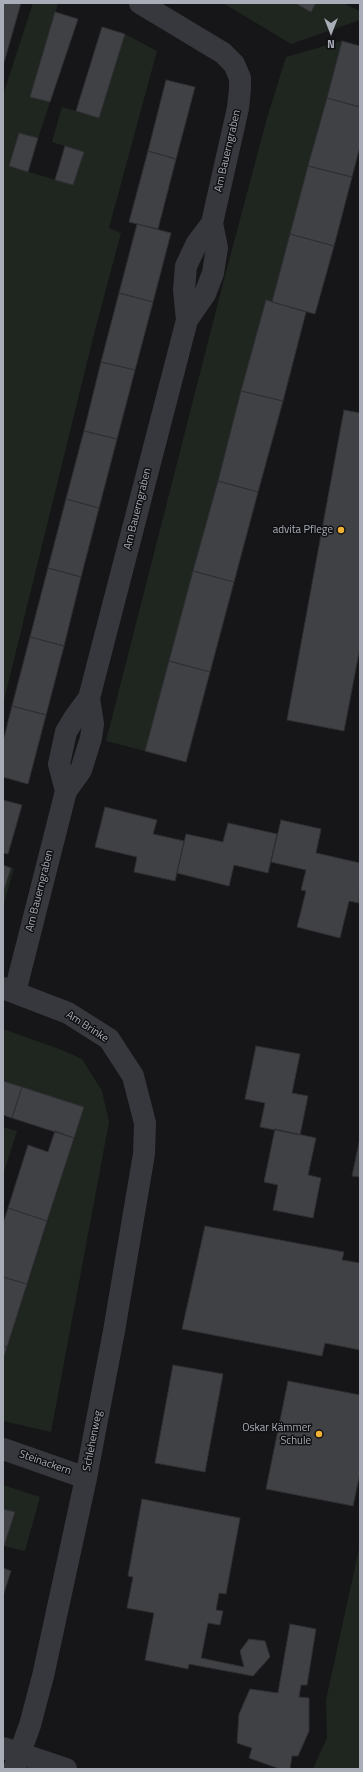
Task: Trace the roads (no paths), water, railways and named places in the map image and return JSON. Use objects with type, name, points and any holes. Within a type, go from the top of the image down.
[{"type":"street","name":"Am Bauerngraben","points":[[9,990],[66,791],[59,764],[64,739],[66,732],[75,717],[89,698],[186,320],[184,290],[186,266],[197,243],[212,223],[238,108],[240,78],[234,64],[223,53],[140,3]]},
{"type":"street","name":"Am Brinke","points":[[9,990],[68,1013],[108,1039],[133,1076],[145,1123]]},
{"type":"street","name":"Schlehenweg","points":[[12,1757],[30,1725],[43,1676],[86,1478],[114,1331],[144,1154],[145,1123]]},
{"type":"street","name":"Steinackern","points":[[3,1449],[86,1478]]},
{"type":"street","points":[[12,1757],[66,1769]]},
{"type":"place","name":"advita Pflege","points":[[341,530]]},
{"type":"place","name":"Oskar Kämmer Schule","points":[[319,1434]]}]
